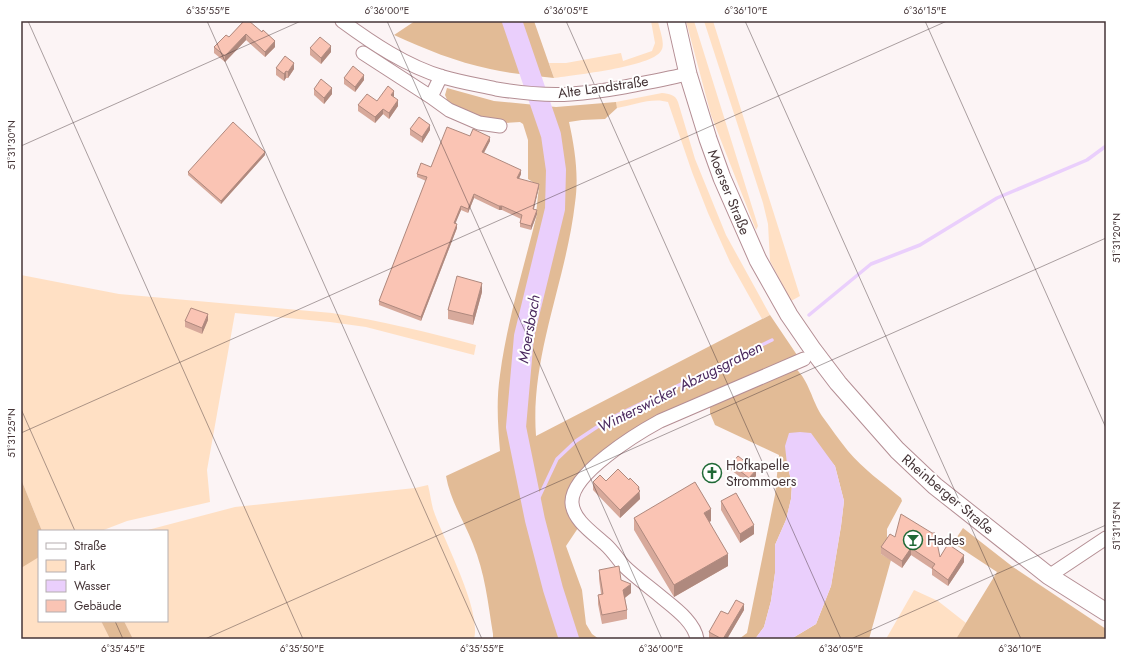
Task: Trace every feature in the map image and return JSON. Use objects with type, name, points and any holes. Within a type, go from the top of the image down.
[{"type":"main road","name":"Moerser Straße","points":[[676,21],[688,74],[722,178],[742,224],[808,355]]},
{"type":"main road","name":"Rheinberger Straße","points":[[808,355],[838,383],[902,456],[935,486],[1049,576],[1106,612]]},
{"type":"street","name":"Alte Landstraße","points":[[342,21],[392,54],[442,76],[471,84],[518,93],[555,94],[614,89],[688,74]]},
{"type":"street","points":[[363,53],[449,110],[479,123],[500,126]]},
{"type":"street","points":[[431,97],[442,76]]},
{"type":"street","points":[[697,639],[690,624],[624,565],[576,516],[573,511],[572,496],[578,485],[601,459],[638,433],[660,421],[808,355]]},
{"type":"street","points":[[1049,576],[1106,538]]},
{"type":"green space","points":[[651,21],[658,21],[663,41],[661,51],[654,57],[628,66],[554,78],[549,63],[566,63],[621,53],[623,61],[652,51],[655,43]]},
{"type":"green space","points":[[686,21],[694,21],[758,226],[756,230],[711,115]]},
{"type":"green space","points":[[704,21],[713,21],[800,296],[791,301],[770,261],[768,224],[763,203]]},
{"type":"green space","points":[[662,93],[669,94],[677,99],[695,159],[726,235],[770,315],[762,319],[730,262],[708,213],[668,102],[656,100],[617,108],[616,102]]},
{"type":"green space","points":[[21,275],[119,294],[332,313],[404,327],[476,345],[474,355],[366,327],[235,313],[207,470],[210,502],[127,521],[104,530],[42,530],[21,479]]},
{"type":"green space","points":[[428,485],[433,509],[467,593],[475,626],[474,639],[133,639],[124,622],[168,622],[168,530],[148,530],[235,507],[415,488]]},
{"type":"green space","points":[[38,557],[38,622],[102,622],[110,639],[21,639],[21,567]]},
{"type":"green space","points":[[914,590],[938,601],[966,623],[956,639],[886,639]]},
{"type":"shaded area","points":[[415,21],[534,21],[554,78],[506,72],[465,63],[441,55],[394,35]]},
{"type":"shaded area","points":[[447,88],[494,101],[556,107],[616,102],[617,108],[605,119],[569,122],[576,162],[577,183],[575,203],[564,261],[543,348],[538,377],[536,436],[770,315],[797,355],[792,360],[668,415],[572,488],[580,525],[566,546],[582,590],[586,624],[592,634],[599,639],[493,639],[488,600],[477,555],[448,485],[446,476],[500,451],[498,404],[500,375],[511,314],[537,214],[539,186],[528,179],[528,140],[523,124],[520,122],[504,123],[473,117],[448,102],[445,95]]},
{"type":"shaded area","points":[[795,368],[804,378],[822,416],[848,451],[867,470],[901,498],[902,501],[887,529],[887,538],[890,541],[881,554],[891,560],[869,639],[791,639],[816,624],[831,586],[844,501],[835,466],[825,454],[787,464],[792,484],[791,499],[786,520],[775,545],[775,573],[771,601],[764,627],[755,639],[739,639],[747,633],[775,495],[779,455],[715,425],[710,413],[710,407],[714,403]]},
{"type":"shaded area","points":[[21,479],[42,530],[38,530],[38,558],[21,568]]},
{"type":"shaded area","points":[[963,528],[1013,567],[1106,629],[1106,639],[956,639],[997,572],[953,543]]},
{"type":"shaded area","points":[[102,622],[124,622],[133,639],[110,639]]},
{"type":"water","points":[[789,433],[811,433],[835,466],[844,501],[831,586],[816,624],[791,639],[755,639],[764,627],[771,601],[775,573],[775,545],[786,520],[791,499],[792,484],[787,464],[785,446]]},
{"type":"building","points":[[244,21],[249,21],[262,32],[263,30],[275,41],[265,52],[246,34],[225,56],[214,47],[226,35],[229,37]]},
{"type":"building","points":[[320,37],[331,46],[321,58],[310,48]]},
{"type":"building","points":[[285,56],[294,63],[288,72],[286,71],[284,74],[276,68]]},
{"type":"building","points":[[353,66],[364,75],[355,87],[344,78]]},
{"type":"building","points":[[321,79],[332,88],[324,98],[314,89]]},
{"type":"building","points":[[388,86],[394,91],[391,95],[398,100],[389,113],[383,109],[375,117],[358,105],[367,94],[377,101]]},
{"type":"building","points":[[419,117],[430,125],[422,137],[410,129]]},
{"type":"building","points":[[233,122],[265,152],[221,201],[188,172]]},
{"type":"building","points":[[447,127],[470,136],[473,129],[490,137],[482,152],[521,170],[517,178],[539,184],[533,209],[537,210],[531,226],[520,223],[522,215],[474,194],[468,209],[461,206],[454,223],[457,224],[421,317],[379,301],[427,177],[417,174],[421,163],[431,167]]},
{"type":"building","points":[[457,276],[482,283],[473,316],[448,310]]},
{"type":"building","points":[[191,308],[208,314],[202,328],[185,321]]},
{"type":"building","points":[[738,456],[756,470],[749,478],[731,464]]},
{"type":"building","points":[[618,469],[639,487],[638,489],[640,491],[620,510],[593,482],[600,475],[606,481]]},
{"type":"building","points":[[695,482],[711,509],[704,513],[728,554],[674,585],[634,518]]},
{"type":"building","points":[[736,493],[754,525],[740,534],[721,501]]},
{"type":"building","points":[[901,514],[932,533],[935,533],[940,557],[948,544],[964,555],[948,580],[932,568],[935,564],[911,548],[902,561],[881,547],[890,534],[895,537]]},
{"type":"building","points":[[619,566],[621,580],[631,584],[623,590],[627,610],[602,615],[598,595],[603,594],[599,570]]},
{"type":"building","points":[[736,600],[744,604],[723,639],[709,632],[721,611],[728,614]]},
{"type":"waterway","name":"Moersbach","points":[[512,21],[551,135],[556,170],[555,209],[524,336],[516,427],[535,520],[553,589],[569,639]]},
{"type":"waterway","name":"Winterswicker Abzugsgraben","points":[[809,315],[871,264],[920,245],[997,198],[1087,160],[1106,146]]},
{"type":"waterway","name":"Winterswicker Abzugsgraben","points":[[533,510],[557,459],[576,441],[609,419],[772,340]]},
{"type":"place","name":"Hofkapelle Strommoers","points":[[712,473]]},
{"type":"place","name":"Hades","points":[[913,540]]}]
